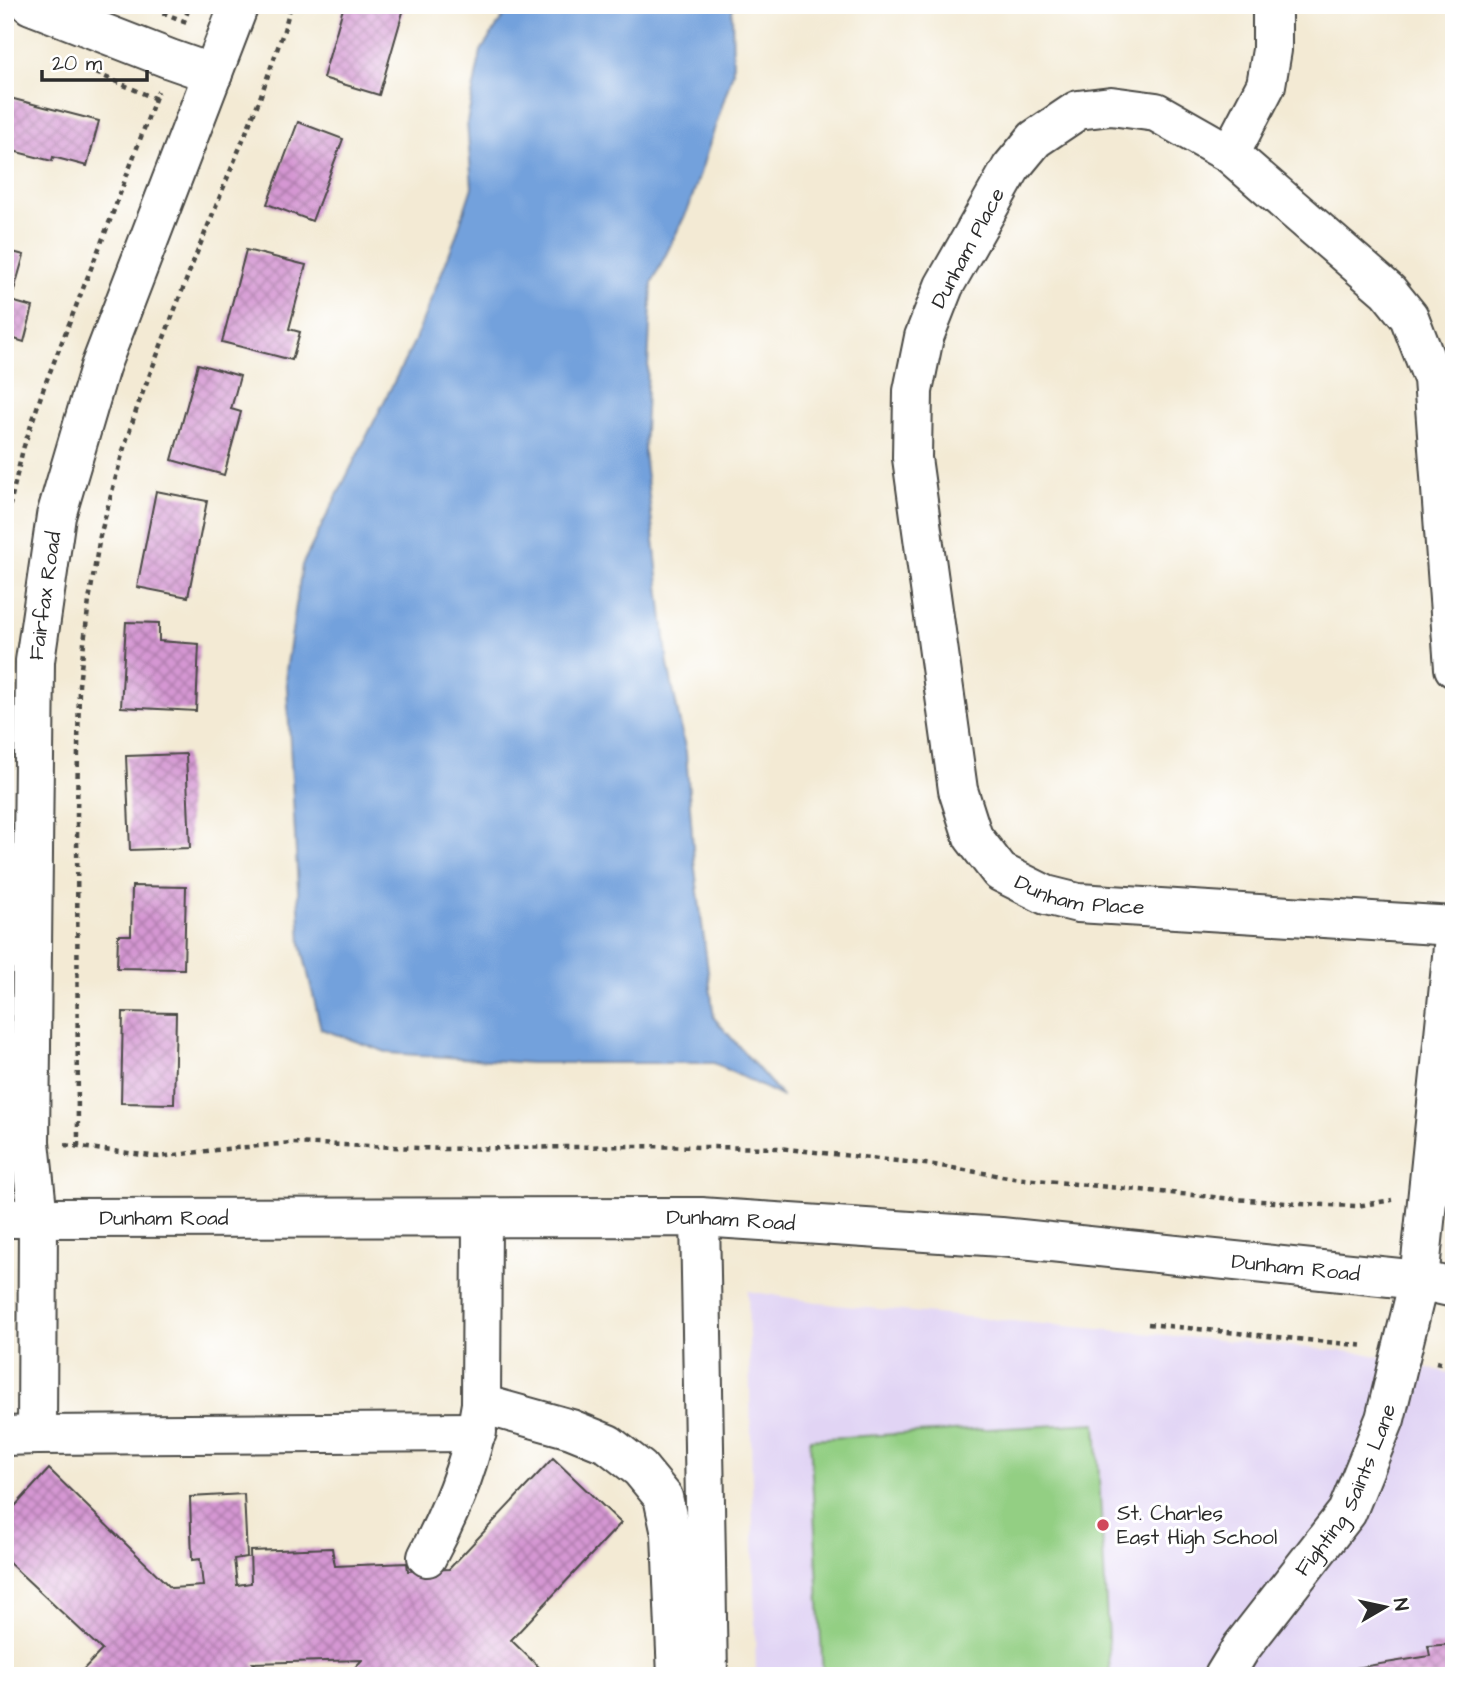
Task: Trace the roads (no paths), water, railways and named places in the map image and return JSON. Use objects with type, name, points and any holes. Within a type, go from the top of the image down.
[{"type":"street","points":[[31,5],[170,60],[213,74]]},
{"type":"street","name":"Fairfax Road","points":[[21,1436],[22,1218],[30,1142],[35,660],[57,516],[100,367],[239,5]]},
{"type":"street","points":[[1230,155],[1266,85],[1272,50],[1272,5]]},
{"type":"street","name":"Dunham Place","points":[[1454,668],[1433,379],[1409,317],[1388,290],[1230,155],[1156,112],[1111,106],[1078,110],[1035,139],[1011,167],[944,286],[924,337],[913,391],[912,458],[958,790],[974,837],[1000,872],[1046,895],[1077,903],[1454,926]]},
{"type":"street","points":[[1436,1284],[1428,1194],[1454,937]]},
{"type":"street","points":[[699,1217],[708,1676]]},
{"type":"street","name":"Dunham Road","points":[[22,1218],[699,1217],[1001,1237],[1436,1284]]},
{"type":"street","points":[[427,1557],[442,1528],[479,1418],[482,1218]]},
{"type":"street","name":"Fighting Saints Lane","points":[[1224,1676],[1241,1648],[1348,1511],[1385,1419],[1401,1353],[1436,1284]]},
{"type":"street","points":[[21,1436],[479,1418],[571,1429],[608,1444],[640,1469],[663,1497],[671,1534],[677,1676]]},
{"type":"water","points":[[511,5],[732,5],[733,72],[689,207],[652,283],[644,452],[668,665],[686,752],[694,861],[714,1018],[783,1097],[714,1063],[531,1063],[389,1053],[321,1029],[301,944],[286,671],[302,565],[414,342],[455,239],[472,187],[467,122],[481,51]]},
{"type":"place","name":"St. Charles East High School","points":[[1103,1525]]}]
